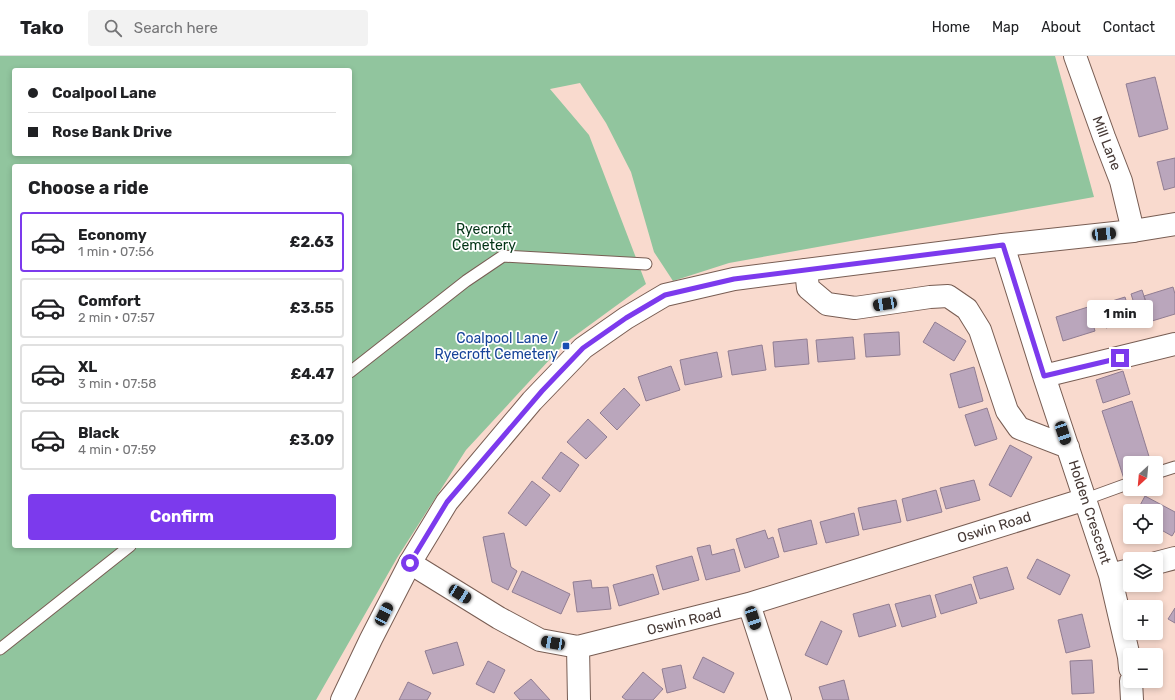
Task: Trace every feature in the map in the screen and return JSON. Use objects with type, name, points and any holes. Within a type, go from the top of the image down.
[{"type":"street","name":"Mill Lane","points":[[1075,56],[1104,138],[1121,180],[1133,231]]},
{"type":"street","points":[[342,700],[410,563],[447,502],[532,401],[583,348],[626,318],[665,295],[734,279],[1003,245],[1133,231],[1175,224]]},
{"type":"street","name":"Holden Crescent","points":[[1003,245],[1044,376],[1086,499],[1120,573],[1128,648]]},
{"type":"street","points":[[806,270],[808,288],[827,304],[855,308],[930,297],[948,296],[967,309],[980,330],[1007,411],[1019,428],[1068,447]]},
{"type":"street","points":[[1044,376],[1170,352]]},
{"type":"street","name":"Oswin Road","points":[[410,563],[498,618],[540,640],[578,647],[749,604],[1086,499]]},
{"type":"street","points":[[1163,561],[1175,558]]},
{"type":"street","points":[[749,604],[780,700]]},
{"type":"street","points":[[578,647],[579,700]]},
{"type":"street","points":[[1131,688],[1132,700]]},
{"type":"lane","points":[[352,370],[466,281],[503,256],[646,264]]},
{"type":"lane","points":[[1163,471],[1175,467]]},
{"type":"lane","points":[[1086,499],[1123,486]]},
{"type":"lane","points":[[0,649],[127,548]]},
{"type":"green space","name":"Ryecroft Cemetery","points":[[0,56],[1055,56],[1094,197],[729,263],[673,281],[654,252],[631,172],[606,123],[580,83],[550,89],[589,135],[646,284],[565,343],[466,450],[397,558],[316,700],[0,700]]},
{"type":"building","points":[[1155,77],[1168,129],[1139,137],[1126,84]]},
{"type":"building","points":[[1175,158],[1175,187],[1164,190],[1157,162]]},
{"type":"building","points":[[1173,287],[1175,294],[1175,314],[1152,321],[1144,296]]},
{"type":"building","points":[[1142,290],[1151,318],[1140,322],[1131,294]]},
{"type":"building","points":[[1125,297],[1132,320],[1106,328],[1099,305]]},
{"type":"building","points":[[1088,307],[1095,331],[1063,341],[1056,317]]},
{"type":"building","points":[[935,322],[966,341],[954,361],[923,342]]},
{"type":"building","points":[[899,332],[900,355],[866,357],[864,334]]},
{"type":"building","points":[[853,337],[855,359],[818,362],[816,340]]},
{"type":"building","points":[[807,339],[809,364],[775,367],[773,342]]},
{"type":"building","points":[[762,345],[766,370],[732,375],[728,351]]},
{"type":"building","points":[[717,352],[722,377],[685,385],[680,360]]},
{"type":"building","points":[[671,366],[680,390],[646,401],[638,377]]},
{"type":"building","points":[[974,367],[983,401],[959,408],[950,374]]},
{"type":"building","points":[[1123,371],[1130,394],[1103,403],[1096,380]]},
{"type":"building","points":[[624,388],[640,405],[617,430],[600,413]]},
{"type":"building","points":[[1132,401],[1149,456],[1123,456],[1123,476],[1102,411]]},
{"type":"building","points":[[987,408],[997,439],[975,446],[965,415]]},
{"type":"building","points":[[588,419],[607,437],[586,459],[567,442]]},
{"type":"building","points":[[1010,445],[1032,457],[1011,497],[989,485]]},
{"type":"building","points":[[561,452],[579,465],[560,492],[542,478]]},
{"type":"building","points":[[974,480],[980,500],[946,509],[940,488]]},
{"type":"building","points":[[532,481],[550,495],[526,526],[508,513]]},
{"type":"building","points":[[936,490],[942,512],[907,521],[902,499]]},
{"type":"building","points":[[1145,496],[1160,504],[1141,504]]},
{"type":"building","points":[[896,500],[901,522],[863,530],[858,508]]},
{"type":"building","points":[[1163,506],[1175,512],[1175,531],[1172,536],[1163,531]]},
{"type":"building","points":[[854,513],[859,535],[826,543],[820,522]]},
{"type":"building","points":[[811,520],[817,544],[784,552],[778,529]]},
{"type":"building","points":[[765,530],[768,539],[773,537],[779,557],[745,568],[736,539]]},
{"type":"building","points":[[504,533],[511,567],[517,571],[508,590],[492,582],[483,537]]},
{"type":"building","points":[[710,545],[712,555],[734,549],[740,571],[706,580],[697,548]]},
{"type":"building","points":[[692,556],[699,580],[663,590],[656,566]]},
{"type":"building","points":[[1037,559],[1070,575],[1060,595],[1027,578]]},
{"type":"building","points":[[1007,567],[1014,589],[980,599],[973,577]]},
{"type":"building","points":[[522,571],[570,594],[561,614],[512,592]]},
{"type":"building","points":[[653,574],[659,594],[619,606],[613,585]]},
{"type":"building","points":[[591,580],[592,588],[608,587],[611,609],[577,612],[573,582]]},
{"type":"building","points":[[971,584],[977,603],[941,614],[935,595]]},
{"type":"building","points":[[930,595],[936,617],[902,627],[895,604]]},
{"type":"building","points":[[889,604],[896,626],[859,637],[853,614]]},
{"type":"building","points":[[1175,608],[1175,623],[1168,619]]},
{"type":"building","points":[[1082,614],[1090,647],[1066,653],[1058,620]]},
{"type":"building","points":[[821,621],[842,631],[827,665],[805,655]]},
{"type":"building","points":[[457,642],[464,665],[433,674],[425,651]]},
{"type":"building","points":[[703,657],[734,673],[724,693],[693,678]]},
{"type":"building","points":[[1092,660],[1094,693],[1072,694],[1070,661]]},
{"type":"building","points":[[488,661],[505,670],[494,693],[476,684]]},
{"type":"building","points":[[681,665],[686,688],[667,693],[662,669]]},
{"type":"building","points":[[643,672],[663,689],[653,700],[626,700],[622,697]]},
{"type":"building","points":[[531,679],[550,700],[520,700],[514,693]]},
{"type":"building","points":[[844,680],[849,700],[823,700],[819,687]]},
{"type":"building","points":[[408,682],[431,693],[427,700],[399,700]]},
{"type":"place","name":"Coalpool Lane / Ryecroft Cemetery","points":[[566,346]]},
{"type":"route","points":[[410,563],[447,502],[532,401],[583,348],[626,318],[665,295],[734,279],[1003,245],[1044,376],[1120,358]]}]
